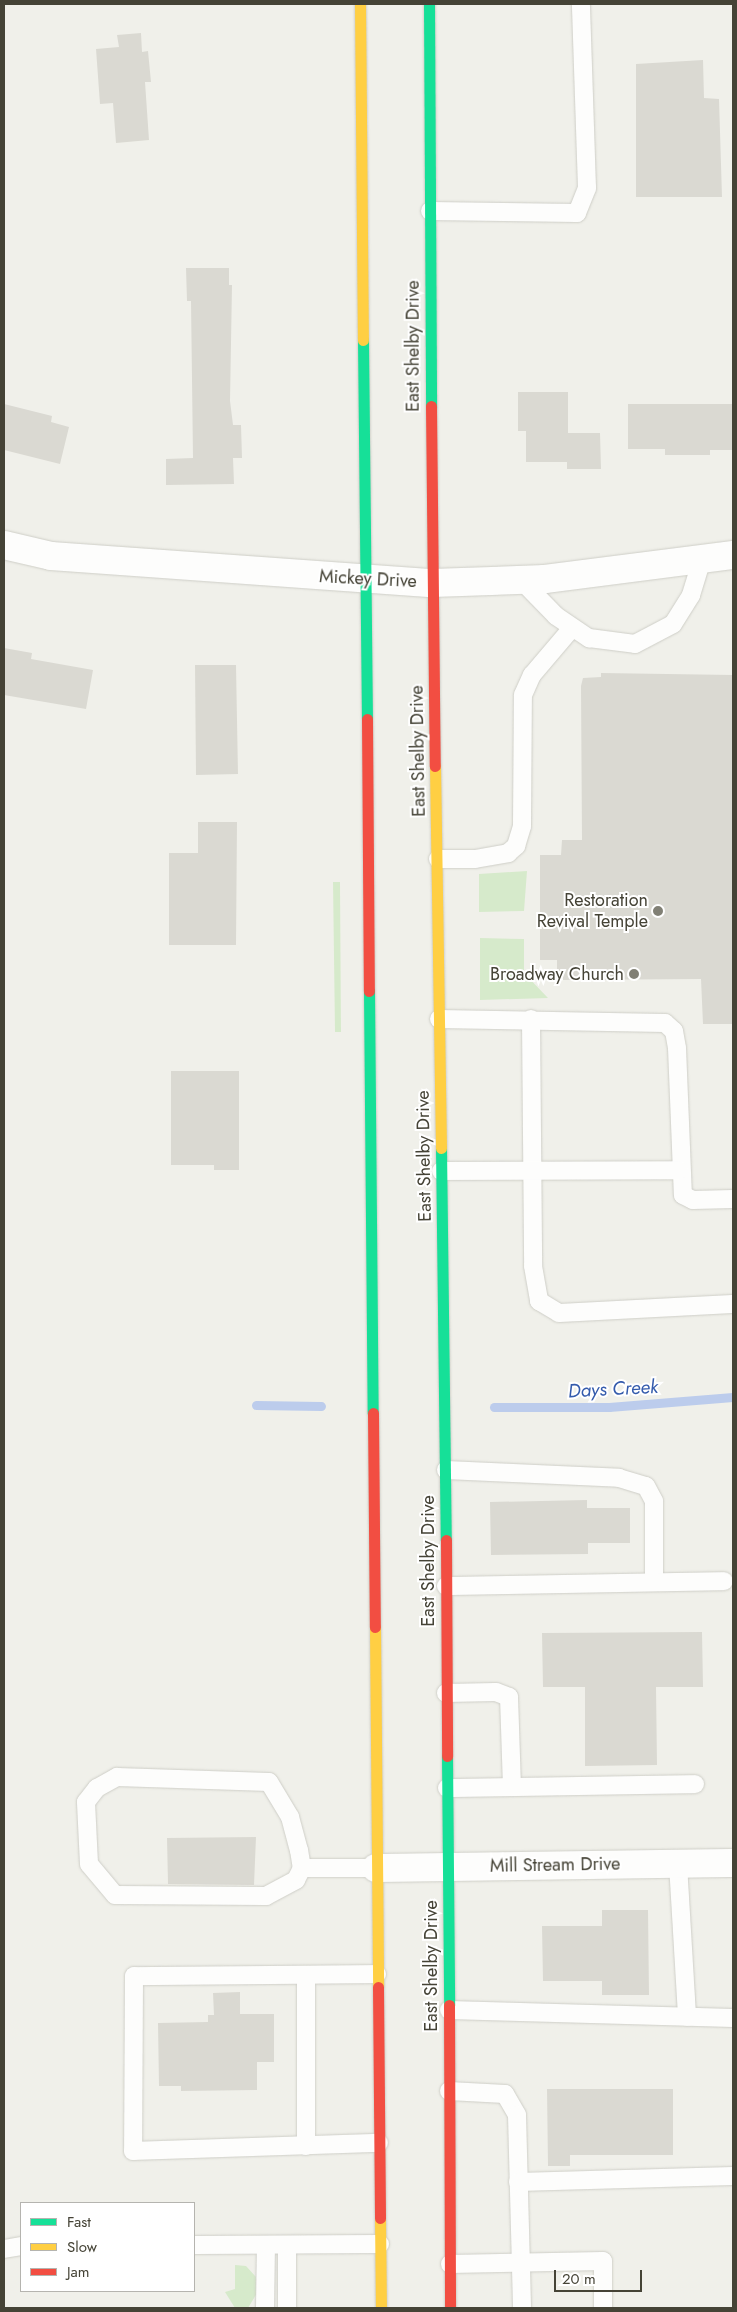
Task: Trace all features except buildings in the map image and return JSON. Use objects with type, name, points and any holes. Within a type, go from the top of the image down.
[{"type":"main road","points":[[360,4],[363,580],[381,2308]]},
{"type":"main road","name":"East Shelby Drive","points":[[429,4],[432,583],[438,859],[446,1470],[450,2308]]},
{"type":"street","name":"Mickey Drive","points":[[4,545],[51,556],[363,580],[432,583],[521,580],[733,555]]},
{"type":"street","name":"Mill Stream Drive","points":[[376,1868],[733,1863]]},
{"type":"lane","points":[[430,211],[577,213],[587,188],[582,4]]},
{"type":"lane","points":[[521,580],[572,628],[606,643],[648,640],[673,624],[683,610],[702,560]]},
{"type":"lane","points":[[438,859],[475,859],[508,853],[516,846],[522,826],[523,695],[532,675],[572,628]]},
{"type":"lane","points":[[439,1018],[655,1020],[670,1026],[678,1048],[679,1170],[681,1190],[687,1198],[733,1199]]},
{"type":"lane","points":[[530,1019],[535,1287],[548,1309],[576,1313],[733,1304]]},
{"type":"lane","points":[[441,1171],[679,1170]]},
{"type":"lane","points":[[446,1470],[619,1478],[646,1486],[654,1501],[654,1582]]},
{"type":"lane","points":[[446,1586],[724,1581]]},
{"type":"lane","points":[[446,1693],[496,1692],[509,1697],[512,1787]]},
{"type":"lane","points":[[117,1777],[269,1782],[290,1817],[302,1868],[296,1880],[266,1896],[115,1895],[89,1864],[86,1802],[97,1788],[117,1777]]},
{"type":"lane","points":[[447,1788],[695,1784]]},
{"type":"lane","points":[[678,1864],[687,2017]]},
{"type":"lane","points":[[302,1868],[376,1868]]},
{"type":"lane","points":[[306,1974],[306,2146]]},
{"type":"lane","points":[[377,1974],[134,1976],[133,2151],[379,2143]]},
{"type":"lane","points":[[449,2010],[733,2018]]},
{"type":"lane","points":[[449,2091],[505,2094],[517,2115],[522,2308]]},
{"type":"lane","points":[[518,2182],[733,2176]]},
{"type":"lane","points":[[195,2245],[380,2244]]},
{"type":"lane","points":[[265,2308],[266,2245]]},
{"type":"lane","points":[[287,2245],[287,2308]]},
{"type":"lane","points":[[4,2249],[20,2246]]},
{"type":"lane","points":[[450,2264],[603,2261],[603,2308]]},
{"type":"green space","points":[[527,871],[524,911],[479,912],[479,874]]},
{"type":"green space","points":[[333,882],[340,882],[341,1032],[335,1032]]},
{"type":"green space","points":[[480,938],[524,939],[524,973],[548,998],[480,1000]]},
{"type":"green space","points":[[235,2265],[246,2266],[256,2277],[257,2293],[248,2308],[235,2308],[225,2292],[235,2289]]},
{"type":"waterway","name":"Days Creek","points":[[494,1407],[609,1407],[733,1397]]},
{"type":"waterway","name":"Days Creek","points":[[256,1405],[321,1406]]},
{"type":"traffic: fast","points":[[429,4],[431,406]]},
{"type":"traffic: fast","points":[[363,340],[367,719]]},
{"type":"traffic: fast","points":[[369,991],[373,1413]]},
{"type":"traffic: fast","points":[[441,1148],[446,1540]]},
{"type":"traffic: fast","points":[[447,1756],[449,2005]]},
{"type":"traffic: slow","points":[[360,4],[363,340]]},
{"type":"traffic: slow","points":[[435,766],[441,1148]]},
{"type":"traffic: slow","points":[[375,1627],[378,1987]]},
{"type":"traffic: slow","points":[[380,2218],[381,2308]]},
{"type":"traffic: jam","points":[[431,406],[435,766]]},
{"type":"traffic: jam","points":[[367,719],[369,991]]},
{"type":"traffic: jam","points":[[373,1413],[375,1627]]},
{"type":"traffic: jam","points":[[446,1540],[447,1756]]},
{"type":"traffic: jam","points":[[378,1987],[380,2218]]},
{"type":"traffic: jam","points":[[449,2005],[450,2308]]},
{"type":"place","name":"Restoration Revival Temple","points":[[658,911]]},
{"type":"place","name":"Broadway Church","points":[[634,974]]}]
